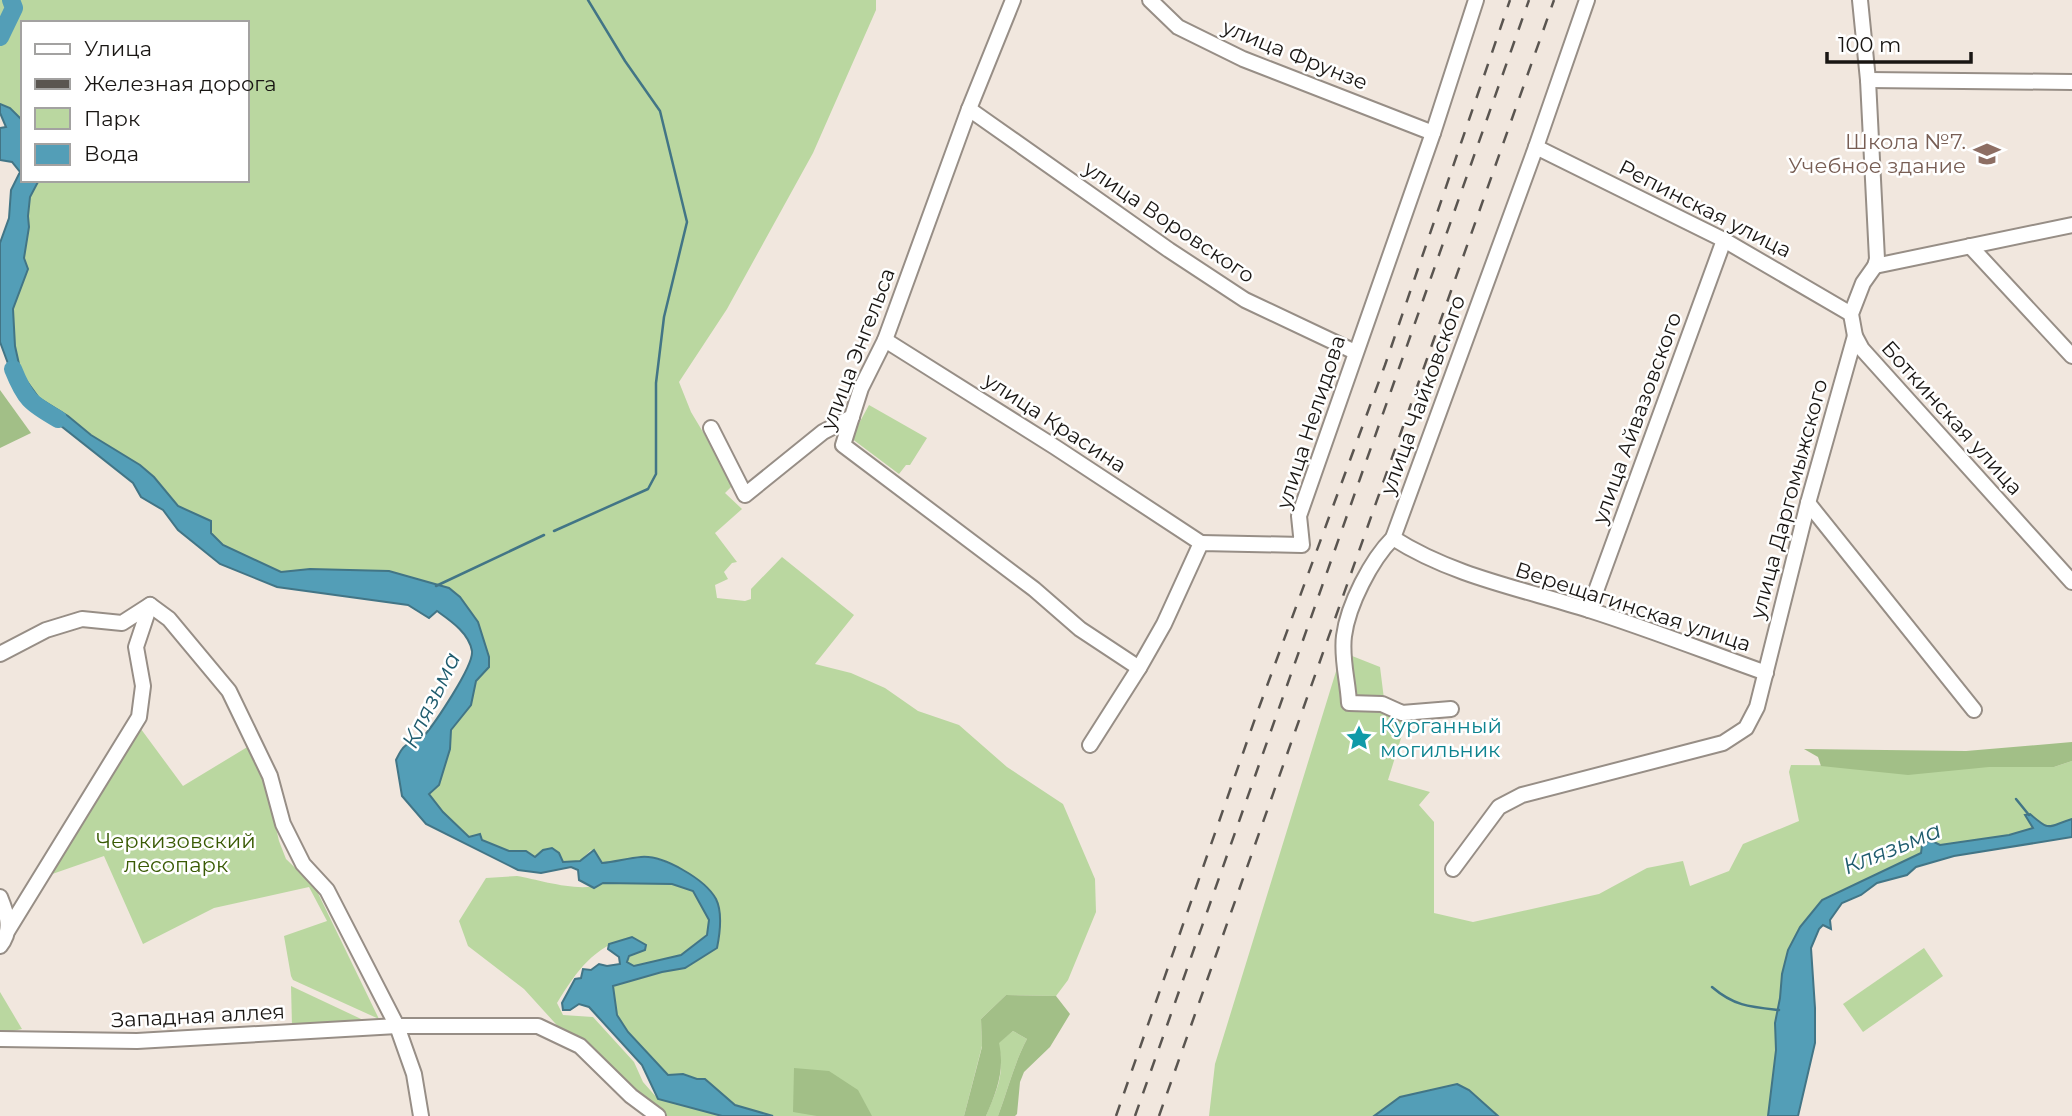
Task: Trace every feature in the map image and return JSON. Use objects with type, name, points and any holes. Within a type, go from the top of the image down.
[{"type":"street","name":"улица Энгельса","points":[[1013,0],[969,109],[885,340],[862,388],[843,445],[1034,589],[1080,629],[1139,668]]},
{"type":"street","name":"улица Фрунзе","points":[[1150,0],[1178,27],[1243,59],[1433,133]]},
{"type":"street","name":"улица Нелидова","points":[[1201,543],[1302,545],[1299,516],[1354,352],[1433,133],[1476,0]]},
{"type":"street","name":"улица Чайковского","points":[[1451,709],[1402,713],[1382,704],[1349,703],[1343,639],[1347,619],[1378,553],[1393,538],[1587,0]]},
{"type":"street","points":[[1851,314],[1863,284],[1875,266],[1868,80],[1860,0]]},
{"type":"street","points":[[1868,80],[2072,82]]},
{"type":"street","name":"улица Воровского","points":[[969,109],[1169,250],[1245,300],[1354,352]]},
{"type":"street","name":"Репинская улица","points":[[1536,147],[1724,240],[1851,314]]},
{"type":"street","points":[[1875,266],[2072,225]]},
{"type":"street","name":"улица Айвазовского","points":[[1589,610],[1724,240]]},
{"type":"street","points":[[1970,246],[2072,356]]},
{"type":"street","name":"Боткинская улица","points":[[1851,314],[1855,336],[1862,349],[2072,582]]},
{"type":"street","name":"улица Даргомыжского","points":[[1766,673],[1808,503],[1855,336]]},
{"type":"street","name":"улица Красина","points":[[885,340],[1201,543]]},
{"type":"street","points":[[710,428],[745,495],[822,432],[852,417]]},
{"type":"street","points":[[1808,503],[1974,710]]},
{"type":"street","name":"Верещагинская улица","points":[[1393,538],[1413,551],[1506,587],[1589,610],[1766,673],[1757,707],[1746,728],[1723,743],[1522,795],[1499,807],[1453,869]]},
{"type":"street","points":[[1090,745],[1164,624],[1201,543]]},
{"type":"street","points":[[0,654],[46,630],[82,619],[122,623],[150,605]]},
{"type":"street","points":[[0,946],[139,717],[143,687],[136,646],[150,605]]},
{"type":"street","points":[[150,605],[169,619],[229,691],[270,776],[283,824],[303,864],[327,890],[397,1026],[414,1074],[421,1116]]},
{"type":"street","points":[[0,897],[8,917],[8,930]]},
{"type":"street","name":"Западная аллея","points":[[0,1039],[137,1041],[397,1026],[538,1026],[580,1046],[631,1096],[658,1116]]},
{"type":"green space","points":[[0,0],[876,0],[876,10],[813,153],[727,309],[679,382],[691,412],[734,484],[725,493],[742,509],[715,533],[737,562],[732,563],[724,572],[728,579],[715,585],[717,598],[745,601],[751,599],[751,589],[782,557],[854,615],[815,664],[851,673],[885,688],[918,711],[959,725],[1007,767],[1063,804],[1095,879],[1096,912],[1068,980],[1056,996],[1006,995],[981,1019],[982,1046],[964,1116],[773,1116],[735,1105],[705,1079],[668,1075],[628,1032],[617,1015],[613,986],[685,968],[717,948],[717,900],[642,857],[602,863],[591,850],[580,861],[563,862],[543,850],[535,857],[526,851],[509,851],[482,840],[480,834],[469,837],[443,812],[428,794],[450,749],[451,730],[471,705],[476,681],[489,657],[478,622],[310,569],[281,572],[223,545],[211,533],[210,521],[178,506],[154,477],[140,465],[39,398],[21,373],[15,346],[13,309],[28,269],[24,258],[30,198],[38,182],[248,182],[248,21],[21,21],[21,119],[10,108],[0,104]]},
{"type":"green space","points":[[0,390],[31,433],[0,448]]},
{"type":"green space","points":[[869,405],[927,438],[910,465],[906,465],[899,474],[851,438]]},
{"type":"green space","points":[[1342,652],[1380,667],[1385,707],[1407,719],[1388,780],[1430,792],[1419,805],[1434,822],[1434,913],[1473,922],[1599,894],[1647,868],[1683,861],[1690,886],[1729,871],[1743,844],[1799,821],[1789,772],[1791,765],[2054,767],[2072,761],[2072,819],[2048,826],[2036,819],[2034,828],[2009,835],[1940,845],[1821,900],[1782,974],[1775,1023],[1776,1050],[1768,1116],[1498,1116],[1469,1090],[1400,1097],[1374,1116],[1209,1116],[1215,1064]]},
{"type":"green space","name":"Черкизовский лесопарк","points":[[138,725],[183,786],[249,746],[265,780],[279,841],[286,859],[315,887],[379,1019],[293,980],[284,936],[327,921],[309,887],[214,908],[143,944],[104,856],[35,880]]},
{"type":"green space","points":[[2072,742],[2072,761],[2054,767],[1989,767],[1908,775],[1821,766],[1818,757],[1804,749],[1966,751]]},
{"type":"green space","points":[[517,876],[573,887],[603,883],[672,884],[693,891],[709,920],[707,934],[681,955],[633,966],[626,962],[629,956],[646,945],[632,937],[618,941],[587,961],[557,1003],[563,1015],[593,1017],[634,1062],[643,1082],[658,1099],[722,1116],[658,1116],[584,1055],[524,989],[468,946],[459,921],[486,878]]},
{"type":"green space","points":[[1924,948],[1943,976],[1863,1032],[1843,1004]]},
{"type":"green space","points":[[291,986],[376,1026],[292,1026]]},
{"type":"green space","points":[[0,992],[22,1029],[0,1034]]},
{"type":"green space","points":[[1006,995],[1056,996],[1070,1014],[1050,1047],[1024,1072],[1015,1116],[998,1116],[1027,1039],[1013,1031],[999,1043],[999,1080],[986,1116],[964,1116],[982,1047],[981,1019]]},
{"type":"green space","points":[[1013,1031],[1027,1039],[998,1116],[986,1116],[1001,1072],[998,1043]]},
{"type":"green space","points":[[794,1068],[829,1071],[858,1090],[872,1116],[817,1116],[793,1112]]},
{"type":"water","points":[[0,104],[10,108],[21,119],[21,182],[38,182],[30,197],[24,258],[28,269],[13,309],[15,346],[21,373],[39,398],[140,465],[154,477],[178,506],[211,521],[211,533],[223,545],[281,572],[310,569],[389,571],[449,588],[460,597],[478,622],[489,657],[489,667],[476,681],[471,705],[451,730],[450,749],[439,785],[429,794],[469,837],[480,834],[482,840],[509,851],[526,851],[535,857],[543,850],[552,848],[559,853],[563,862],[580,861],[594,850],[602,863],[650,857],[683,870],[711,891],[720,910],[717,948],[685,968],[613,986],[617,1015],[628,1032],[668,1075],[683,1074],[705,1079],[735,1105],[773,1116],[722,1116],[658,1099],[642,1065],[589,1007],[579,1004],[570,1010],[563,1010],[562,1003],[575,979],[581,978],[583,969],[591,970],[599,964],[620,964],[619,957],[608,949],[609,944],[632,937],[646,945],[645,950],[629,956],[627,962],[634,966],[681,955],[707,935],[709,920],[693,891],[672,884],[603,883],[594,888],[579,880],[578,870],[571,867],[541,873],[518,870],[426,824],[402,796],[396,760],[405,746],[422,738],[429,730],[452,695],[471,658],[470,645],[459,628],[437,611],[429,618],[408,605],[277,587],[220,564],[178,530],[163,510],[141,497],[133,483],[27,399],[13,377],[0,342],[0,243],[9,218],[11,190],[20,172],[12,162],[0,160],[0,128],[6,127],[0,113]]},
{"type":"water","points":[[2030,814],[2046,826],[2072,819],[2072,837],[1954,856],[1916,867],[1907,875],[1877,883],[1861,895],[1842,903],[1830,920],[1831,929],[1823,925],[1819,929],[1811,948],[1815,1043],[1798,1116],[1768,1116],[1776,1050],[1775,1023],[1788,950],[1800,927],[1822,900],[1921,853],[1922,845],[1930,840],[1940,845],[2009,835],[2033,828],[2025,815]]},
{"type":"water","points":[[1457,1084],[1469,1090],[1498,1116],[1374,1116],[1400,1097]]},
{"type":"waterway","points":[[0,37],[14,8],[11,0]]},
{"type":"waterway","points":[[554,531],[648,489],[656,474],[656,383],[664,317],[687,222],[660,111],[625,61],[588,0]]},
{"type":"waterway","name":"Клязьма","points":[[13,369],[30,399],[58,419]]},
{"type":"waterway","points":[[436,586],[544,535]]},
{"type":"waterway","points":[[2016,799],[2029,815]]},
{"type":"waterway","points":[[1712,987],[1743,1004],[1779,1010]]},
{"type":"railway","points":[[1116,1116],[1257,713],[1385,365],[1510,0]]},
{"type":"railway","points":[[1135,1116],[1529,0]]},
{"type":"railway","points":[[1159,1116],[1554,0]]},
{"type":"place","name":"Школа №7. Учебное здание","points":[[1987,154]]},
{"type":"place","name":"Курганный могильник","points":[[1359,738]]}]
